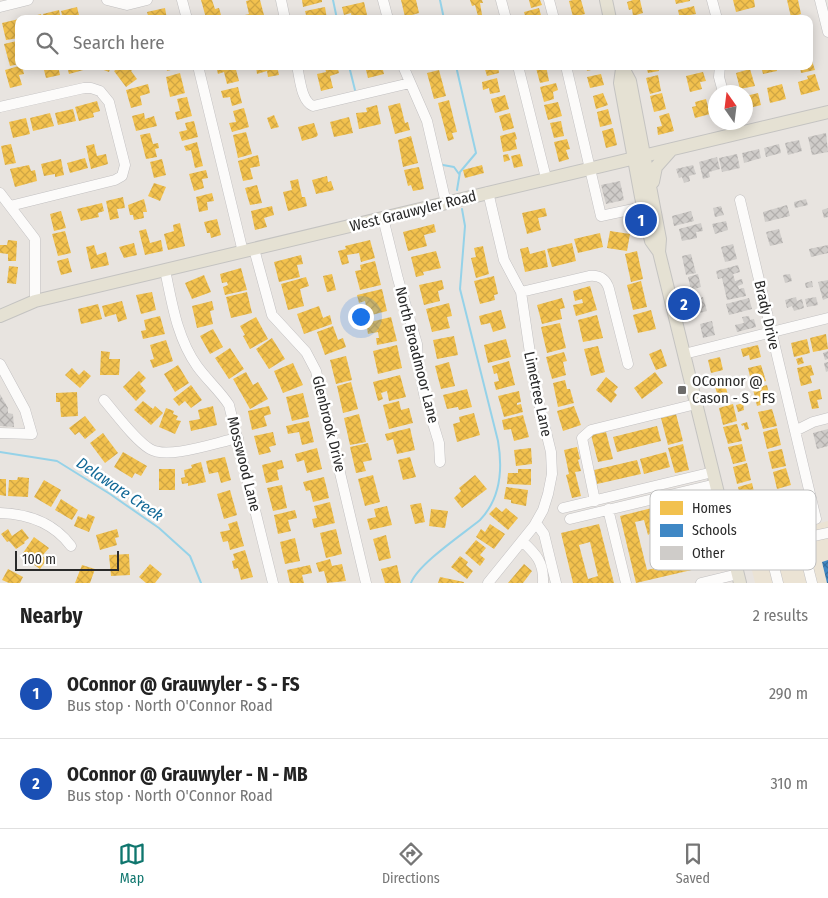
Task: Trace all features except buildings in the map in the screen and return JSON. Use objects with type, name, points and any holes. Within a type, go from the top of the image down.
[{"type":"main road","points":[[606,0],[609,15]]},
{"type":"main road","points":[[622,70],[620,83],[639,156],[652,195],[660,239],[658,252]]},
{"type":"main road","name":"West Grauwyler Road","points":[[753,124],[828,112]]},
{"type":"main road","name":"West Grauwyler Road","points":[[0,316],[35,301],[673,148],[725,130]]},
{"type":"main road","points":[[652,195],[656,167],[673,148]]},
{"type":"main road","points":[[639,156],[643,206],[651,241],[658,252],[717,490]]},
{"type":"street","points":[[0,7],[28,0]]},
{"type":"street","points":[[107,0],[127,5],[147,0]]},
{"type":"street","points":[[182,0],[186,15]]},
{"type":"street","points":[[280,0],[284,15]]},
{"type":"street","points":[[383,0],[387,15]]},
{"type":"street","points":[[502,0],[505,15]]},
{"type":"street","points":[[550,0],[553,15]]},
{"type":"street","points":[[712,0],[716,15]]},
{"type":"street","points":[[820,0],[828,32]]},
{"type":"street","name":"Glenbrook Drive","points":[[199,70],[248,251],[272,315],[306,352],[316,371],[366,583]]},
{"type":"street","points":[[298,70],[304,97],[308,104],[313,106],[410,83]]},
{"type":"street","points":[[405,70],[427,121],[446,203]]},
{"type":"street","points":[[519,70],[546,178]]},
{"type":"street","points":[[567,70],[602,216],[643,206]]},
{"type":"street","points":[[720,70],[721,85]]},
{"type":"street","points":[[0,107],[84,88],[97,90],[109,102],[125,165],[122,176],[115,180],[10,206]]},
{"type":"street","name":"Limetree Lane","points":[[488,192],[504,260],[521,292],[530,362],[551,452],[552,464],[548,494],[536,523],[488,583]]},
{"type":"street","points":[[0,193],[35,239],[35,301]]},
{"type":"street","name":"Brady Drive","points":[[740,200],[809,490]]},
{"type":"street","name":"North Broadmoor Lane","points":[[384,218],[398,279],[415,333],[424,394],[439,443],[440,462]]},
{"type":"street","name":"Mosswood Lane","points":[[165,270],[183,342],[196,366],[229,405],[273,583]]},
{"type":"street","points":[[521,292],[589,276],[596,276],[606,281],[610,289],[628,364]]},
{"type":"street","points":[[684,354],[828,318]]},
{"type":"street","points":[[0,364],[25,410],[32,434],[0,433]]},
{"type":"street","points":[[104,400],[139,440],[155,452],[178,451],[238,438]]},
{"type":"street","points":[[595,501],[582,438],[591,430],[696,404]]},
{"type":"street","points":[[795,431],[813,422],[828,418]]},
{"type":"street","points":[[652,490],[714,478]]},
{"type":"street","points":[[673,490],[714,478]]},
{"type":"street","points":[[563,508],[650,490]]},
{"type":"street","points":[[570,519],[650,497]]},
{"type":"street","points":[[608,509],[626,583]]},
{"type":"street","points":[[0,513],[20,514],[43,522],[64,537],[71,546]]},
{"type":"street","points":[[536,523],[544,534],[556,583]]},
{"type":"street","points":[[522,541],[536,555],[540,563],[543,583]]},
{"type":"street","points":[[775,570],[778,583]]},
{"type":"street","points":[[809,570],[812,583]]},
{"type":"street","points":[[701,583],[739,579]]},
{"type":"shaded area","points":[[828,521],[828,583],[755,583],[752,570],[816,570],[816,524]]},
{"type":"waterway","points":[[333,0],[336,15]]},
{"type":"waterway","points":[[440,0],[443,15]]},
{"type":"waterway","points":[[350,70],[355,90]]},
{"type":"waterway","points":[[457,70],[476,153],[460,172],[457,190]]},
{"type":"waterway","points":[[443,165],[454,167],[459,174]]},
{"type":"waterway","points":[[411,583],[415,575],[431,558],[480,520],[492,502],[499,483],[500,452],[498,441],[460,289],[465,226],[462,209]]},
{"type":"waterway","name":"Delaware Creek","points":[[0,452],[57,461],[110,494],[159,528],[190,556],[201,583]]},
{"type":"place","name":"OConnor @ Grauwyler - S - FS","points":[[641,220]]},
{"type":"place","name":"OConnor @ Grauwyler - N - MB","points":[[684,304]]},
{"type":"place","name":"OConnor @ Cason - S - FS","points":[[682,390]]}]
